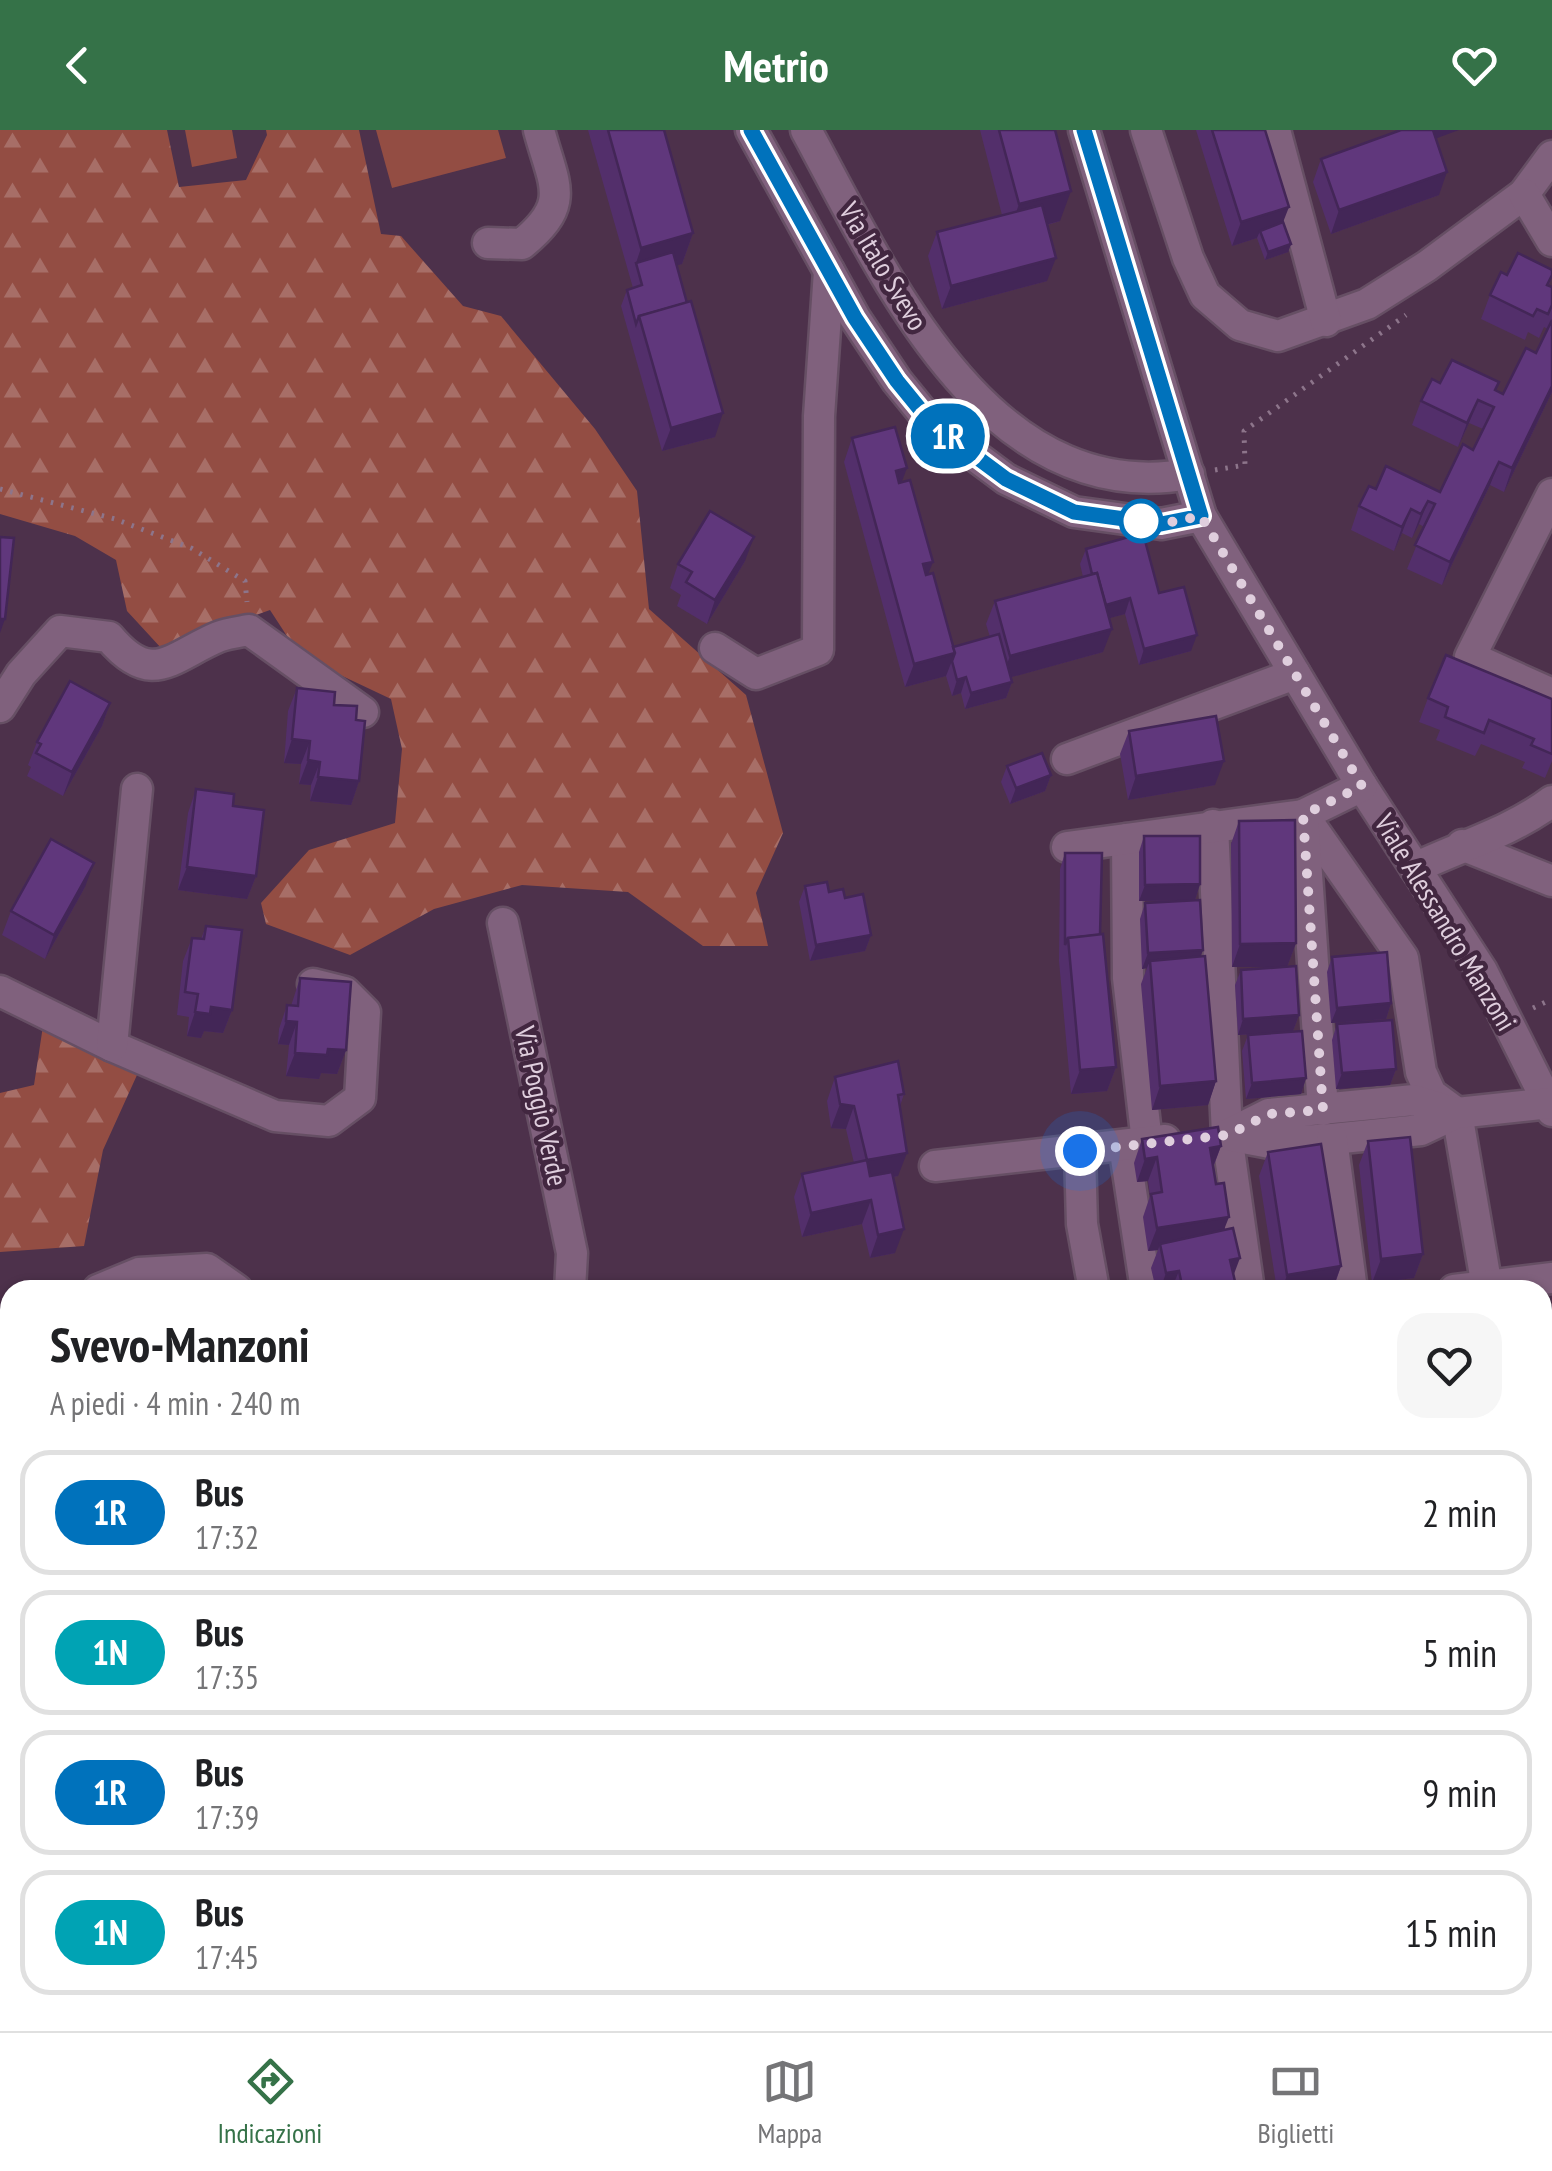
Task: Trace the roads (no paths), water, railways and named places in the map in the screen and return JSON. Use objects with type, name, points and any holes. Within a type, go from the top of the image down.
[{"type":"street","points":[[488,243],[522,244],[545,225],[558,198],[539,130]]},
{"type":"street","name":"Via Italo Svevo","points":[[751,130],[855,318],[897,381],[932,424],[1006,479],[1074,512],[1161,524],[1201,516]]},
{"type":"street","name":"Via Italo Svevo","points":[[806,130],[902,306],[950,370],[1009,428],[1080,467],[1156,479],[1189,474]]},
{"type":"street","name":"Viale Alessandro Manzoni","points":[[1084,130],[1201,516],[1362,786],[1482,972],[1551,1107]]},
{"type":"street","points":[[1146,130],[1188,258],[1206,295],[1240,325],[1278,336],[1368,304],[1427,266],[1524,194],[1552,156]]},
{"type":"street","points":[[1274,130],[1326,321]]},
{"type":"street","points":[[1524,194],[1552,241]]},
{"type":"street","points":[[715,648],[756,674],[818,650],[819,416],[830,270]]},
{"type":"street","points":[[897,381],[936,351]]},
{"type":"street","points":[[1552,494],[1470,657],[1552,694]]},
{"type":"street","points":[[0,707],[22,674],[60,631],[109,637],[127,659],[155,667],[184,657],[219,636],[249,630],[363,712]]},
{"type":"street","points":[[1067,759],[1295,674]]},
{"type":"street","points":[[1066,847],[1303,815],[1362,786]]},
{"type":"street","points":[[112,1046],[137,789]]},
{"type":"street","points":[[1415,868],[1523,823],[1552,801]]},
{"type":"street","points":[[1303,815],[1323,1110]]},
{"type":"street","points":[[1303,815],[1403,958],[1421,1072],[1432,1094],[1456,1113],[1485,1280]]},
{"type":"street","points":[[1213,825],[1228,1135],[1248,1280]]},
{"type":"street","points":[[1127,839],[1128,978],[1145,1280]]},
{"type":"street","points":[[1462,846],[1552,882]]},
{"type":"street","name":"Via Poggio Verde","points":[[503,923],[572,1253],[571,1280]]},
{"type":"street","points":[[0,991],[112,1046],[275,1116],[329,1121],[360,1098],[365,1012],[344,992],[300,981]]},
{"type":"street","points":[[1228,1135],[1269,1114],[1414,1100],[1456,1113],[1551,1107]]},
{"type":"street","points":[[935,1166],[1228,1135],[1270,1144],[1422,1130],[1456,1113]]},
{"type":"street","points":[[1332,1139],[1351,1280]]},
{"type":"street","points":[[1080,1151],[1082,1224],[1092,1280]]},
{"type":"street","points":[[122,1280],[139,1273],[208,1269],[223,1280]]}]
